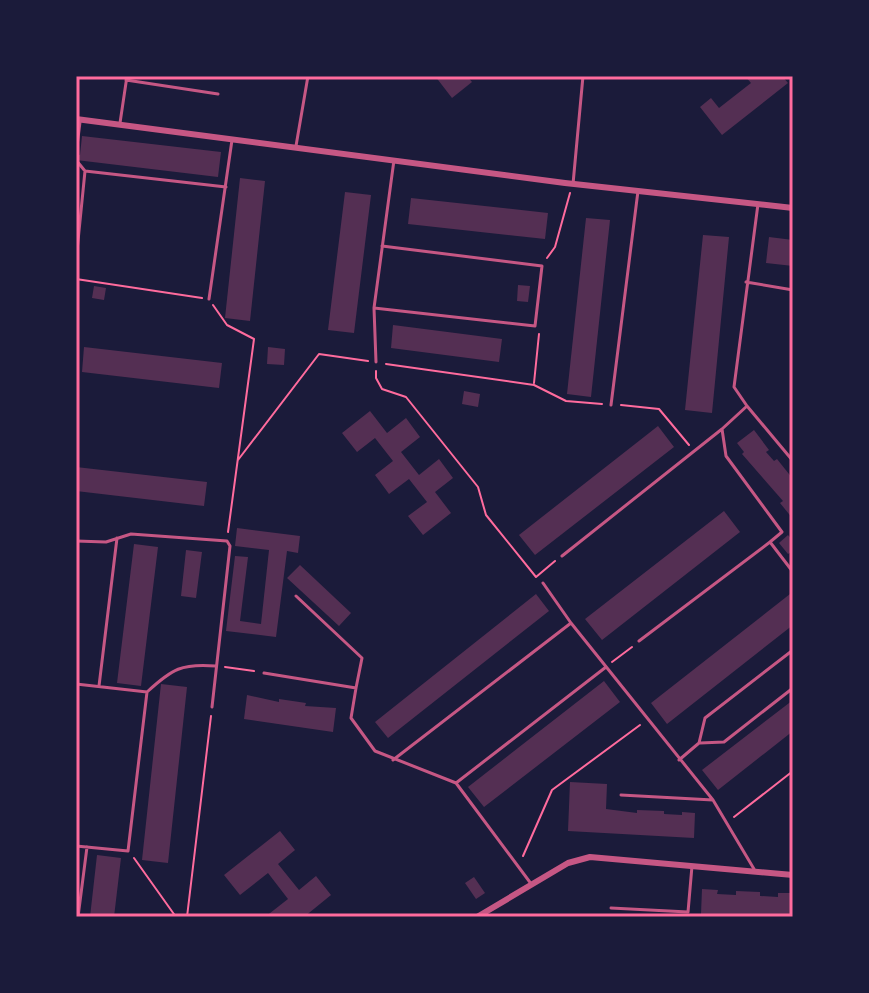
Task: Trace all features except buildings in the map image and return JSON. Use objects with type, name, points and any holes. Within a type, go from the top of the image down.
[{"type":"street","points":[[78,119],[573,184],[793,208]]},
{"type":"street","points":[[477,917],[568,863],[590,857],[793,875]]},
{"type":"lane","points":[[296,146],[308,76]]},
{"type":"lane","points":[[573,184],[583,76]]},
{"type":"lane","points":[[120,123],[126,78],[218,94]]},
{"type":"lane","points":[[76,154],[78,119]]},
{"type":"lane","points":[[209,299],[233,138]]},
{"type":"lane","points":[[76,160],[85,171],[226,187]]},
{"type":"lane","points":[[376,362],[374,308],[394,160]]},
{"type":"lane","points":[[76,261],[85,171]]},
{"type":"lane","points":[[611,405],[638,191]]},
{"type":"lane","points":[[758,204],[734,387],[793,461]]},
{"type":"lane","points":[[374,308],[535,326],[542,266],[382,246]]},
{"type":"lane","points":[[746,282],[793,290]]},
{"type":"lane","points":[[562,556],[747,406]]},
{"type":"lane","points":[[639,641],[782,532],[726,456],[722,429]]},
{"type":"lane","points":[[76,541],[106,542],[131,534],[227,541],[230,546],[212,707]]},
{"type":"lane","points":[[99,686],[117,538]]},
{"type":"lane","points":[[770,542],[793,572]]},
{"type":"lane","points":[[543,583],[571,623],[713,800],[756,872]]},
{"type":"lane","points":[[296,596],[362,658],[351,718],[375,751],[456,783],[532,885]]},
{"type":"lane","points":[[393,760],[571,623]]},
{"type":"lane","points":[[679,760],[699,743],[705,718],[793,650]]},
{"type":"lane","points":[[76,846],[128,851],[147,692],[183,666],[216,666]]},
{"type":"lane","points":[[456,783],[606,667]]},
{"type":"lane","points":[[264,673],[356,688]]},
{"type":"lane","points":[[76,684],[147,692]]},
{"type":"lane","points":[[699,743],[724,742],[793,688]]},
{"type":"lane","points":[[621,795],[713,800]]},
{"type":"lane","points":[[78,917],[87,847]]},
{"type":"lane","points":[[611,908],[688,912],[692,866]]},
{"type":"path","points":[[542,266],[555,247],[573,184]]},
{"type":"path","points":[[76,279],[209,299],[227,325],[254,339],[227,541]]},
{"type":"path","points":[[534,385],[540,334],[535,326]]},
{"type":"path","points":[[238,460],[319,354],[534,385],[566,401],[659,409],[694,451]]},
{"type":"path","points":[[376,362],[376,378],[382,389],[406,397],[478,487],[486,515],[543,583]]},
{"type":"path","points":[[536,577],[562,556]]},
{"type":"path","points":[[606,667],[639,641]]},
{"type":"path","points":[[216,666],[264,673]]},
{"type":"path","points":[[187,917],[212,707]]},
{"type":"path","points":[[519,867],[552,790],[647,719]]},
{"type":"path","points":[[727,823],[793,771]]},
{"type":"path","points":[[128,851],[176,917]]}]
